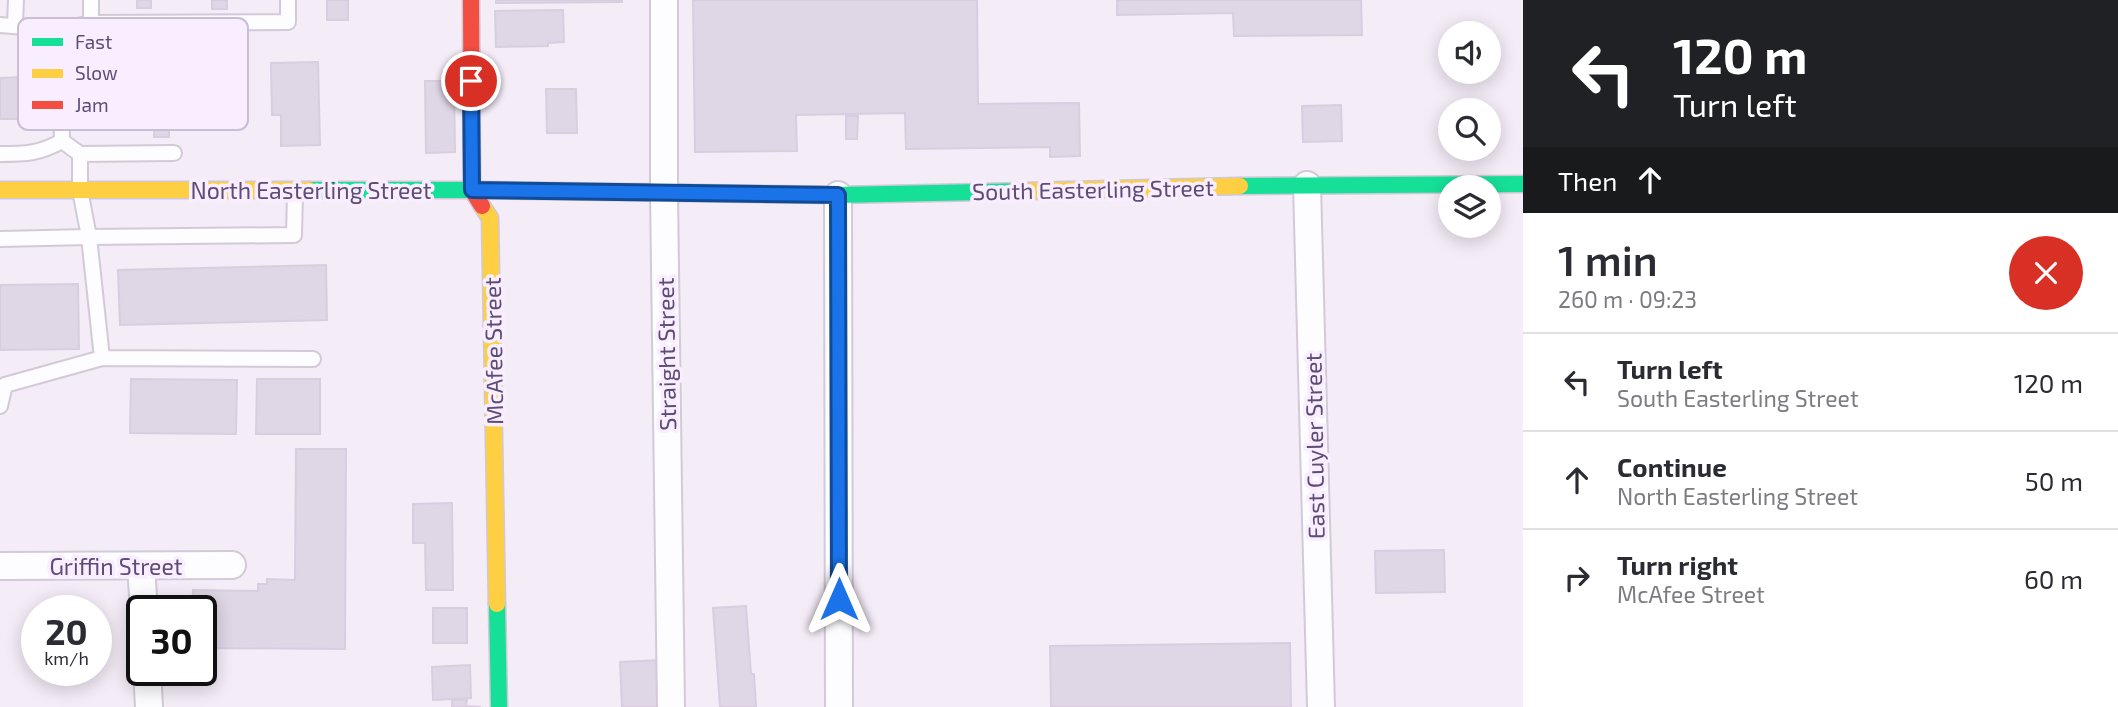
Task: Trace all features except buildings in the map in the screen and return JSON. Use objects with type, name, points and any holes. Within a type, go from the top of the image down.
[{"type":"street","points":[[471,0],[472,190]]},
{"type":"street","name":"Straight Street","points":[[664,0],[671,707]]},
{"type":"street","name":"South Easterling Street","points":[[664,194],[838,195],[1307,184],[1523,184]]},
{"type":"street","name":"East Cuyler Street","points":[[1307,184],[1321,707]]},
{"type":"street","name":"North Easterling Street","points":[[0,190],[472,190],[664,194]]},
{"type":"street","name":"McAfee Street","points":[[472,190],[490,218],[499,707]]},
{"type":"street","points":[[838,195],[839,707]]},
{"type":"street","name":"Griffin Street","points":[[0,566],[232,565]]},
{"type":"street","points":[[141,566],[143,595]]},
{"type":"street","points":[[148,686],[149,707]]},
{"type":"lane","points":[[15,24],[16,0]]},
{"type":"lane","points":[[91,0],[91,18]]},
{"type":"lane","points":[[248,22],[288,22],[288,0]]},
{"type":"lane","points":[[0,24],[18,24]]},
{"type":"lane","points":[[62,130],[62,141]]},
{"type":"lane","points":[[62,141],[80,153],[174,153]]},
{"type":"lane","points":[[0,154],[26,154],[45,150],[62,141]]},
{"type":"lane","points":[[80,153],[80,190],[89,237],[102,358]]},
{"type":"lane","points":[[0,239],[294,235],[295,191]]},
{"type":"lane","points":[[0,406],[5,385],[102,358],[313,359]]},
{"type":"traffic: fast","points":[[1240,186],[1523,184]]},
{"type":"traffic: fast","points":[[309,190],[838,195],[1026,191]]},
{"type":"traffic: fast","points":[[497,604],[499,707]]},
{"type":"traffic: slow","points":[[1026,191],[1240,186]]},
{"type":"traffic: slow","points":[[0,190],[309,190]]},
{"type":"traffic: slow","points":[[482,206],[490,218],[497,604]]},
{"type":"traffic: jam","points":[[471,0],[472,190],[482,206]]},
{"type":"route","points":[[471,81],[472,190],[838,195],[839,599]]}]
